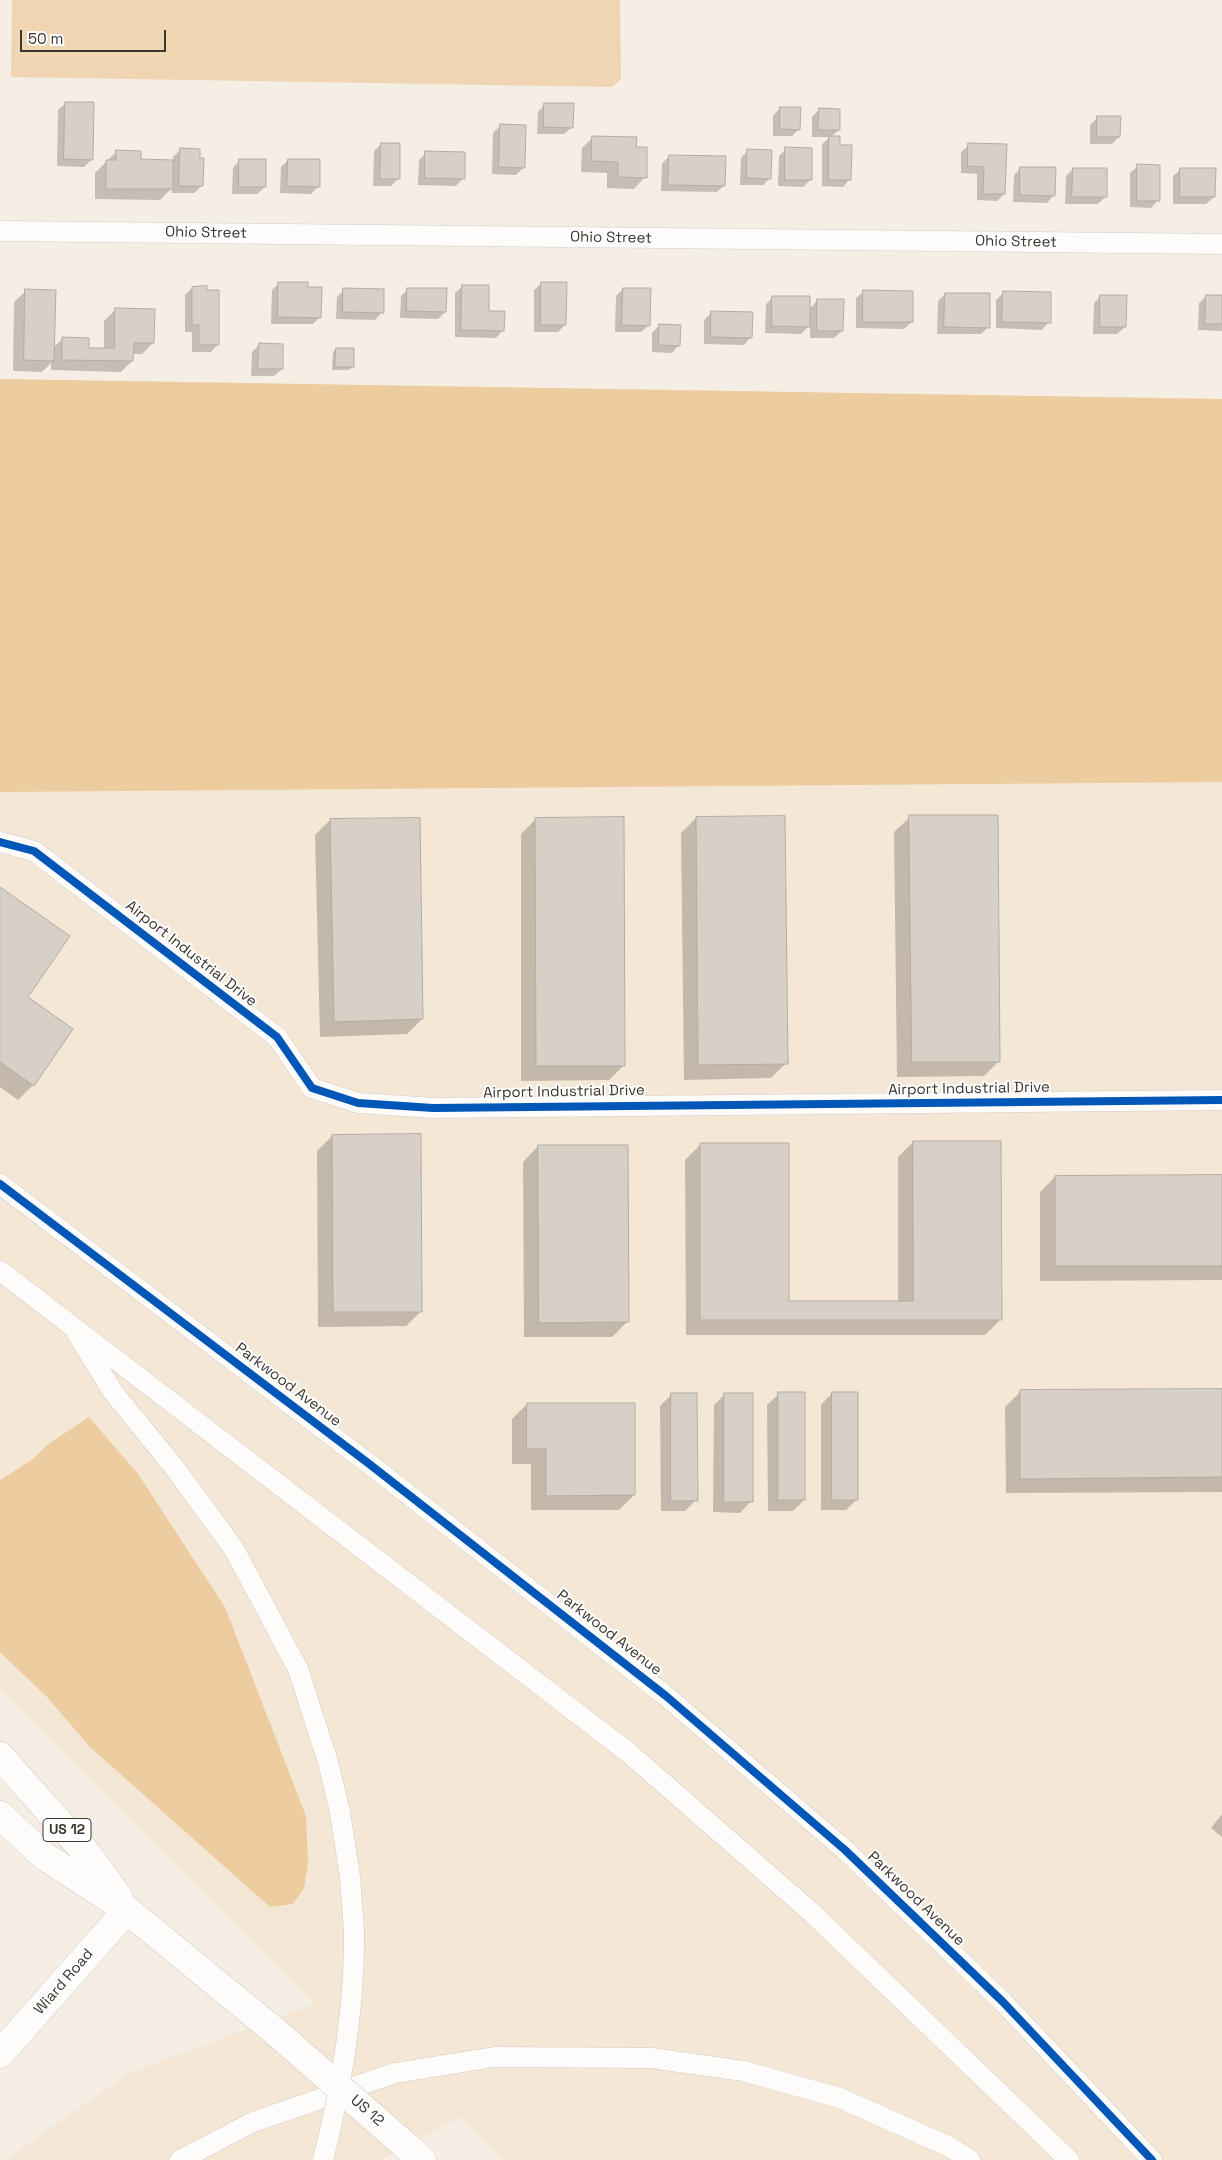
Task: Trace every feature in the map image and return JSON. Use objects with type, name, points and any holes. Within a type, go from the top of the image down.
[{"type":"main road","name":"US 12","points":[[0,1756],[89,1856],[127,1910]]},
{"type":"main road","name":"US 12","points":[[0,1815],[44,1856],[127,1910],[277,2033],[414,2152]]},
{"type":"main road","name":"Wiard Road","points":[[0,2054],[127,1910]]},
{"type":"street","name":"Ohio Street","points":[[0,231],[1222,244]]},
{"type":"street","name":"Airport Industrial Drive","points":[[0,842],[34,851],[277,1038],[312,1088],[358,1103],[433,1108],[1222,1100]]},
{"type":"street","name":"Parkwood Avenue","points":[[0,1184],[368,1463],[666,1696],[845,1850],[1003,2002],[1152,2160]]},
{"type":"street","points":[[0,1271],[629,1753],[811,1912],[1069,2160]]},
{"type":"street","points":[[71,1324],[113,1392],[174,1467],[234,1550],[298,1669],[328,1762],[340,1812],[350,1877],[354,1931],[354,1973],[347,2044],[323,2160]]},
{"type":"street","points":[[180,2160],[253,2122],[395,2073],[494,2057],[651,2058],[743,2071],[840,2098],[950,2147],[970,2160]]},
{"type":"shaded area","points":[[12,0],[620,0],[621,79],[612,87],[11,77]]},
{"type":"shaded area","points":[[0,379],[1222,399],[1222,2160],[503,2160],[460,2117],[382,2160],[5,2160],[129,2073],[314,2004],[0,1689],[0,1196],[135,1278],[0,1172]]},
{"type":"shaded area","points":[[0,379],[1222,399],[1222,782],[0,792]]},
{"type":"shaded area","points":[[89,1417],[138,1474],[225,1607],[306,1816],[308,1863],[304,1888],[293,1904],[270,1907],[90,1747],[47,1697],[0,1652],[0,1480],[33,1459],[47,1445]]},
{"type":"building","points":[[65,102],[94,102],[93,160],[64,159]]},
{"type":"building","points":[[544,103],[574,103],[573,128],[544,127]]},
{"type":"building","points":[[780,107],[801,107],[800,130],[780,129]]},
{"type":"building","points":[[819,108],[840,109],[840,130],[818,130]]},
{"type":"building","points":[[1097,116],[1121,116],[1120,137],[1097,137]]},
{"type":"building","points":[[500,124],[526,125],[525,168],[499,167]]},
{"type":"building","points":[[592,136],[637,137],[636,147],[647,147],[647,178],[618,177],[618,162],[592,161]]},
{"type":"building","points":[[829,136],[840,136],[840,145],[852,145],[851,180],[829,180]]},
{"type":"building","points":[[381,143],[400,143],[400,179],[380,179]]},
{"type":"building","points":[[968,143],[1007,144],[1005,194],[983,194],[984,167],[968,166]]},
{"type":"building","points":[[785,147],[812,148],[812,180],[785,180]]},
{"type":"building","points":[[180,148],[200,149],[200,158],[204,158],[203,186],[179,186]]},
{"type":"building","points":[[747,149],[772,150],[771,179],[747,178]]},
{"type":"building","points":[[116,150],[141,151],[141,159],[173,160],[173,189],[106,189],[106,160],[116,160]]},
{"type":"building","points":[[425,151],[465,152],[465,179],[425,178]]},
{"type":"building","points":[[669,155],[726,156],[725,186],[668,185]]},
{"type":"building","points":[[239,159],[266,159],[266,187],[239,187]]},
{"type":"building","points":[[288,159],[320,159],[320,187],[287,186]]},
{"type":"building","points":[[1137,164],[1160,165],[1160,201],[1137,201]]},
{"type":"building","points":[[1020,167],[1056,167],[1055,196],[1020,195]]},
{"type":"building","points":[[1073,168],[1107,168],[1107,197],[1072,197]]},
{"type":"building","points":[[1180,168],[1216,168],[1215,197],[1180,197]]},
{"type":"building","points":[[278,282],[308,282],[308,287],[322,287],[321,318],[278,317]]},
{"type":"building","points":[[541,282],[567,282],[566,325],[541,325]]},
{"type":"building","points":[[462,285],[489,285],[489,311],[505,311],[504,331],[461,330]]},
{"type":"building","points":[[207,286],[207,290],[219,290],[219,345],[199,345],[199,325],[192,325],[192,287]]},
{"type":"building","points":[[343,288],[384,289],[384,313],[343,312]]},
{"type":"building","points":[[407,288],[447,288],[446,312],[407,311]]},
{"type":"building","points":[[623,288],[651,288],[650,326],[622,325]]},
{"type":"building","points":[[25,289],[56,290],[54,361],[24,360]]},
{"type":"building","points":[[863,290],[913,291],[913,322],[863,322]]},
{"type":"building","points":[[1003,291],[1051,292],[1051,323],[1002,322]]},
{"type":"building","points":[[945,293],[990,293],[990,328],[944,327]]},
{"type":"building","points":[[1100,295],[1127,295],[1126,327],[1100,327]]},
{"type":"building","points":[[1206,295],[1222,295],[1222,324],[1205,324]]},
{"type":"building","points":[[772,296],[810,296],[810,327],[772,326]]},
{"type":"building","points":[[817,299],[844,299],[843,331],[817,331]]},
{"type":"building","points":[[115,308],[155,309],[154,343],[134,343],[133,361],[62,360],[62,337],[89,338],[89,348],[114,348]]},
{"type":"building","points":[[711,311],[753,312],[752,338],[711,337]]},
{"type":"building","points":[[659,324],[681,325],[680,346],[659,345]]},
{"type":"building","points":[[259,343],[283,344],[283,369],[258,369]]},
{"type":"building","points":[[336,348],[354,348],[354,367],[335,367]]},
{"type":"building","points":[[909,815],[998,815],[1000,1062],[912,1062]]},
{"type":"building","points":[[785,816],[788,1064],[698,1065],[696,817]]},
{"type":"building","points":[[624,817],[625,1066],[536,1066],[535,818]]},
{"type":"building","points":[[420,818],[423,1019],[334,1022],[330,819]]},
{"type":"building","points":[[0,887],[70,936],[28,997],[73,1029],[34,1086],[0,1062]]},
{"type":"building","points":[[421,1134],[422,1312],[333,1312],[332,1135]]},
{"type":"building","points":[[913,1141],[1001,1141],[1002,1320],[700,1320],[700,1143],[789,1143],[789,1301],[913,1301]]},
{"type":"building","points":[[538,1145],[628,1145],[629,1322],[539,1323]]},
{"type":"building","points":[[1222,1175],[1222,1266],[1055,1266],[1055,1176]]},
{"type":"building","points":[[1222,1389],[1222,1477],[1020,1479],[1020,1390]]},
{"type":"building","points":[[778,1392],[805,1392],[805,1500],[778,1500]]},
{"type":"building","points":[[832,1392],[858,1392],[858,1500],[832,1500]]},
{"type":"building","points":[[671,1393],[697,1393],[698,1501],[671,1501]]},
{"type":"building","points":[[724,1393],[753,1393],[753,1502],[724,1502]]},
{"type":"building","points":[[527,1403],[635,1403],[635,1495],[546,1496],[546,1449],[527,1449]]},
{"type":"cycle path","points":[[0,842],[34,851],[277,1037],[312,1088],[358,1103],[433,1108],[1222,1100]]},
{"type":"cycle path","points":[[0,1184],[368,1463],[666,1696],[845,1850],[1003,2002],[1152,2160]]}]
